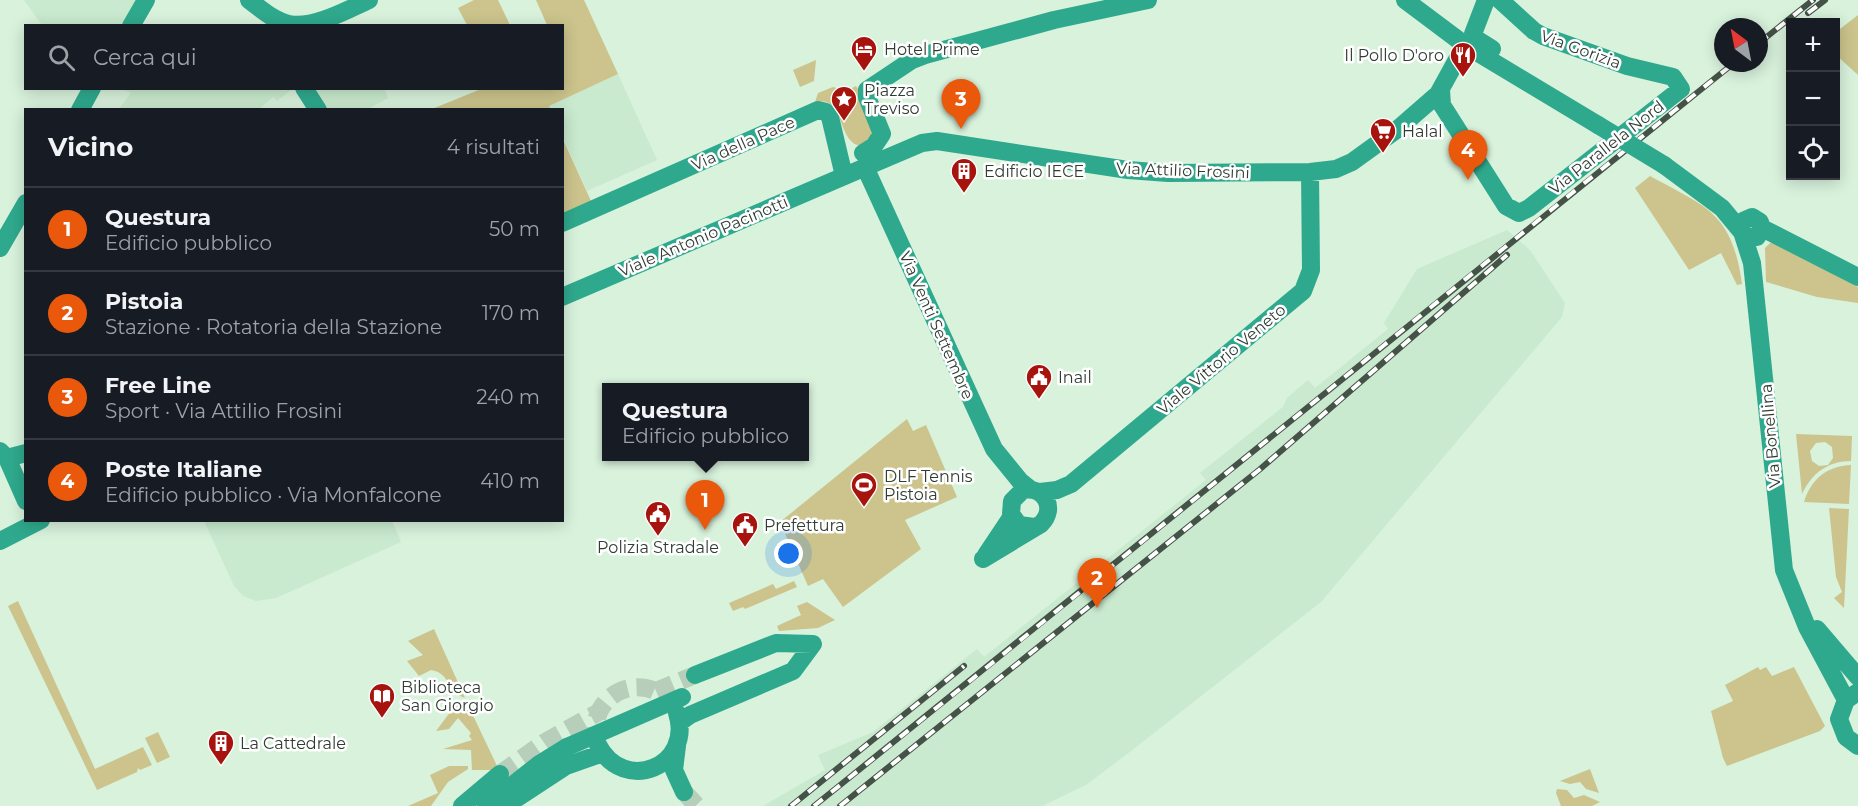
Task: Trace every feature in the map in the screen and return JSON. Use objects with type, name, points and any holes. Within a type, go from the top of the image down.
[{"type":"main road","points":[[132,24],[146,0]]},
{"type":"main road","points":[[249,0],[269,20],[288,24],[303,24],[369,0]]},
{"type":"main road","points":[[834,132],[844,176],[870,157],[882,131],[867,97],[869,88],[915,58],[1054,20],[1148,0]]},
{"type":"main road","points":[[1405,0],[1541,91],[1664,165],[1752,228],[1812,253],[1858,277]]},
{"type":"main road","points":[[1438,98],[1471,42],[1473,30],[1484,8],[1495,0]]},
{"type":"main road","name":"Via Gorizia","points":[[1500,0],[1534,31],[1543,36],[1627,66],[1673,77]]},
{"type":"main road","name":"Via Parallela Nord","points":[[1438,98],[1506,206],[1519,213],[1529,208],[1681,88],[1673,77]]},
{"type":"main road","points":[[81,108],[91,90]]},
{"type":"main road","points":[[305,90],[317,108]]},
{"type":"main road","name":"Via Attilio Frosini","points":[[870,157],[937,141],[1091,166],[1139,171],[1310,172],[1336,168],[1358,159],[1438,98]]},
{"type":"main road","name":"Via della Pace","points":[[564,222],[813,112],[826,112],[834,132]]},
{"type":"main road","points":[[834,132],[849,148],[870,157]]},
{"type":"main road","name":"Via Venti Settembre","points":[[870,157],[994,449],[1035,491]]},
{"type":"main road","name":"Viale Vittorio Veneto","points":[[1035,491],[1057,490],[1071,484],[1303,291],[1311,270],[1310,172]]},
{"type":"main road","name":"Viale Antonio Pacinotti","points":[[564,296],[844,176]]},
{"type":"main road","points":[[0,248],[24,206]]},
{"type":"main road","name":"Via Bonellina","points":[[1752,228],[1753,271],[1782,562],[1788,583],[1799,606],[1852,696],[1839,714],[1840,725],[1846,737],[1858,746]]},
{"type":"main road","points":[[24,453],[4,455],[24,497]]},
{"type":"main road","points":[[1012,516],[983,558],[1034,527],[1044,520],[1048,511],[1046,500],[1035,491],[1023,490],[1014,496],[1010,506],[1012,516],[1019,525],[1034,527]]},
{"type":"main road","points":[[0,541],[35,522]]},
{"type":"main road","name":"Via Bonellina","points":[[1799,606],[1858,677]]},
{"type":"main road","points":[[486,806],[538,765],[567,747],[679,719],[694,713],[793,671],[813,645],[776,643],[695,675]]},
{"type":"main road","points":[[505,806],[566,766],[600,749],[619,767],[661,774],[684,792],[674,770],[679,719]]},
{"type":"main road","points":[[641,771],[665,761],[679,719]]},
{"type":"main road","points":[[462,806],[500,774]]},
{"type":"shaded area","points":[[24,0],[136,0],[121,24],[41,24]]},
{"type":"shaded area","points":[[474,0],[498,0],[510,24],[466,24],[458,8]]},
{"type":"shaded area","points":[[536,0],[584,0],[618,74],[549,106],[550,108],[434,108],[479,90],[564,90],[564,24],[547,24]]},
{"type":"shaded area","points":[[1858,15],[1858,75],[1840,59],[1840,29]]},
{"type":"shaded area","points":[[816,60],[814,81],[800,87],[793,70]]},
{"type":"shaded area","points":[[618,74],[657,160],[587,191],[564,139],[564,108],[549,108],[548,106]]},
{"type":"shaded area","points":[[856,86],[866,102],[876,130],[862,146],[854,143],[848,137],[832,105],[815,102],[818,93],[833,87],[846,91]]},
{"type":"shaded area","points":[[125,90],[291,90],[277,101],[273,97],[260,108],[120,108],[131,93]]},
{"type":"shaded area","points":[[314,90],[385,90],[388,98],[370,108],[327,108]]},
{"type":"shaded area","points":[[564,141],[591,201],[564,212]]},
{"type":"shaded area","points":[[1650,176],[1701,205],[1723,226],[1731,241],[1742,284],[1737,285],[1721,253],[1689,270],[1635,188]]},
{"type":"shaded area","points":[[1507,230],[1530,250],[1565,303],[1562,317],[1321,602],[1131,751],[1086,785],[1042,806],[763,806],[825,770],[818,755],[873,732],[977,649],[984,657],[1206,480],[1200,473],[1283,407],[1287,398],[1308,380],[1315,388],[1388,329],[1384,323],[1417,269]]},
{"type":"shaded area","points":[[1770,243],[1775,243],[1858,287],[1858,303],[1817,297],[1766,282],[1765,248]]},
{"type":"shaded area","name":"DLF Tennis Pistoia","points":[[907,419],[913,431],[926,425],[957,497],[905,520],[921,549],[843,607],[823,579],[808,586],[780,522]]},
{"type":"shaded area","points":[[1796,434],[1852,436],[1851,461],[1835,463],[1816,474],[1802,494]],"holes":[[[1825,442],[1832,447],[1833,458],[1828,465],[1819,466],[1812,461],[1810,451],[1816,443]]]},
{"type":"shaded area","points":[[1851,465],[1849,504],[1804,502],[1811,487],[1821,475],[1835,468]]},
{"type":"shaded area","points":[[1829,508],[1849,509],[1844,608],[1834,598],[1842,592],[1836,577]]},
{"type":"shaded area","points":[[204,522],[392,522],[401,542],[276,598],[256,601],[243,596],[234,586]]},
{"type":"shaded area","points":[[794,581],[797,587],[745,609],[743,607],[733,611],[729,603],[773,584],[776,589]]},
{"type":"shaded area","points":[[18,601],[95,769],[143,747],[152,765],[140,770],[138,768],[137,772],[97,790],[8,606]]},
{"type":"shaded area","points":[[807,602],[835,620],[818,628],[779,631],[777,626],[801,615],[797,606]]},
{"type":"shaded area","points":[[434,629],[465,698],[450,692],[447,680],[439,673],[431,670],[419,676],[407,661],[423,655],[408,641]]},
{"type":"shaded area","points":[[1758,667],[1760,670],[1766,667],[1772,676],[1794,667],[1825,726],[1820,731],[1727,766],[1711,711],[1733,701],[1725,685]]},
{"type":"shaded area","points":[[457,703],[469,707],[498,768],[495,770],[472,770],[471,750],[443,749],[472,740],[469,736],[471,733],[458,718],[449,729],[436,731]]},
{"type":"shaded area","points":[[158,732],[170,757],[157,763],[145,738]]},
{"type":"shaded area","points":[[449,766],[468,766],[468,769],[448,782],[431,806],[408,806],[438,793],[430,775]]},
{"type":"shaded area","points":[[1590,769],[1599,793],[1586,789],[1580,782],[1570,784],[1560,781]]},
{"type":"shaded area","points":[[1557,789],[1567,790],[1574,798],[1584,795],[1600,802],[1592,806],[1561,806],[1556,793]]},
{"type":"tunnel","points":[[656,691],[695,675]]},
{"type":"tunnel","points":[[598,745],[595,726],[600,711],[609,698],[622,690],[637,687],[652,689],[666,698],[677,713]]},
{"type":"tunnel","points":[[500,774],[545,742],[599,712]]},
{"type":"tunnel","points":[[684,792],[697,806]]},
{"type":"railway","points":[[1768,36],[1813,0]]},
{"type":"railway","points":[[1808,13],[1825,0]]},
{"type":"railway","points":[[814,806],[1723,72]]},
{"type":"railway","points":[[840,806],[1259,470],[1507,255]]},
{"type":"railway","points":[[791,806],[964,666]]},
{"type":"place","name":"Hotel Prime","points":[[864,72]]},
{"type":"place","name":"Il Pollo D'oro","points":[[1463,78]]},
{"type":"place","name":"Piazza Treviso","points":[[844,122]]},
{"type":"place","name":"Free Line","points":[[961,129]]},
{"type":"place","name":"Halal","points":[[1383,154]]},
{"type":"place","name":"Poste Italiane","points":[[1468,180]]},
{"type":"place","name":"Edificio IECE","points":[[964,194]]},
{"type":"place","name":"Inail","points":[[1039,400]]},
{"type":"place","name":"DLF Tennis Pistoia","points":[[864,508]]},
{"type":"place","name":"Questura","points":[[705,530]]},
{"type":"place","name":"Polizia Stradale","points":[[658,537]]},
{"type":"place","name":"Prefettura","points":[[745,548]]},
{"type":"place","name":"Pistoia","points":[[1097,608]]},
{"type":"place","name":"Biblioteca San Giorgio","points":[[382,719]]},
{"type":"place","name":"La Cattedrale","points":[[221,766]]}]
